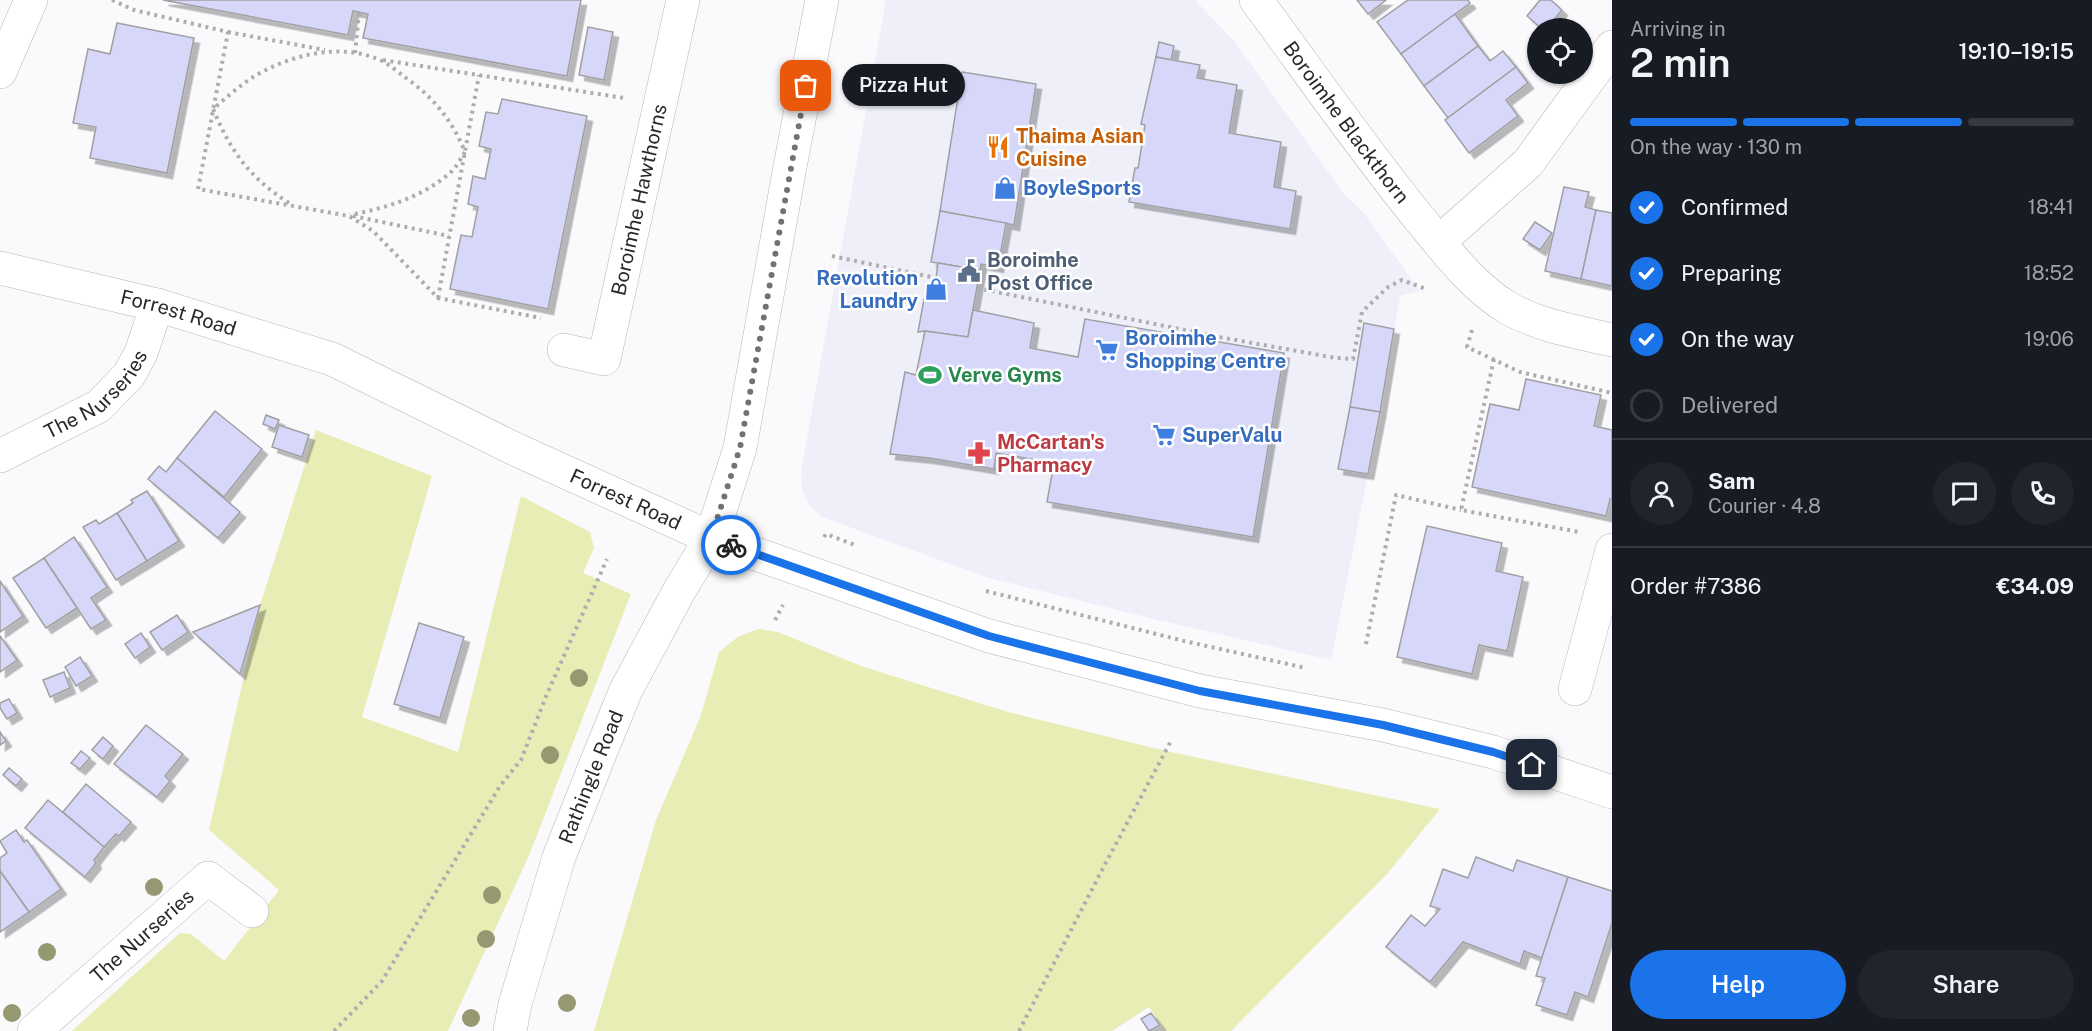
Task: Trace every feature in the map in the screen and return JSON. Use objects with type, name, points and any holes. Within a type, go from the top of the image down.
[{"type":"street","points":[[0,72],[31,0]]},
{"type":"street","name":"Boroimhe Hawthorns","points":[[564,350],[604,359],[683,0]]},
{"type":"street","name":"Rathingle Road","points":[[510,1031],[515,1004],[559,857],[626,690],[678,593],[711,538],[740,448],[822,0]]},
{"type":"street","name":"Boroimhe Blackthorn","points":[[1256,0],[1392,184],[1438,242],[1480,287],[1508,308],[1542,323],[1612,340]]},
{"type":"street","points":[[1438,242],[1528,163],[1612,47]]},
{"type":"street","name":"Forrest Road","points":[[0,268],[156,305],[332,358],[527,455],[711,538],[989,636],[1200,691],[1383,725],[1482,750],[1612,792]]},
{"type":"street","name":"The Nurseries","points":[[0,456],[99,406],[129,375],[141,353],[156,305]]},
{"type":"street","points":[[1575,689],[1600,542]]},
{"type":"street","name":"The Nurseries","points":[[34,1031],[208,878],[252,911]]},
{"type":"path","points":[[112,0],[134,10],[228,32],[328,51],[355,53],[381,60],[660,104]]},
{"type":"path","points":[[355,53],[359,13]]},
{"type":"path","points":[[228,32],[198,189],[449,236]]},
{"type":"path","points":[[213,109],[252,78],[284,63],[328,51]]},
{"type":"path","points":[[381,60],[423,90],[442,109],[465,152]]},
{"type":"path","points":[[438,298],[479,75]]},
{"type":"path","points":[[213,109],[225,136],[241,162],[265,186],[292,205]]},
{"type":"path","points":[[349,216],[381,209],[411,198],[453,170],[465,152]]},
{"type":"path","points":[[349,216],[372,231],[438,298],[552,320]]},
{"type":"path","points":[[832,256],[936,278]]},
{"type":"path","points":[[977,288],[1219,337],[1353,359],[1362,312],[1388,287],[1402,280],[1429,290]]},
{"type":"path","points":[[1473,327],[1467,346],[1520,372],[1612,393]]},
{"type":"path","points":[[1461,510],[1494,359]]},
{"type":"path","points":[[1366,644],[1396,495],[1600,542]]},
{"type":"path","points":[[802,570],[826,534],[858,546]]},
{"type":"path","points":[[334,1031],[382,981],[500,786],[521,759],[608,559]]},
{"type":"path","points":[[977,589],[1184,641],[1316,671]]},
{"type":"path","points":[[1019,1031],[1096,880],[1171,741]]},
{"type":"shaded area","name":"Boroimhe Shopping Centre","points":[[886,0],[1195,0],[1234,41],[1345,195],[1363,212],[1420,291],[1400,296],[1331,660],[986,577],[822,517],[810,506],[802,491],[801,471]]},
{"type":"green space","points":[[316,430],[432,476],[362,717],[458,752],[521,496],[590,532],[594,548],[583,573],[631,594],[528,858],[448,1031],[72,1031],[180,933],[191,934],[224,961],[279,890],[209,830],[260,605]]},
{"type":"green space","points":[[759,629],[778,632],[861,666],[1008,712],[1166,751],[1440,809],[1387,874],[1231,1031],[1165,1031],[1149,1007],[1112,1031],[594,1031],[656,820],[700,718],[719,652],[739,636]]},
{"type":"building","points":[[163,0],[581,0],[567,76],[363,38],[368,14],[353,11],[348,35]]},
{"type":"building","points":[[1357,0],[1386,0],[1368,14]]},
{"type":"building","points":[[1408,0],[1468,0],[1470,3],[1401,54],[1377,22]]},
{"type":"building","points":[[1540,0],[1551,0],[1562,10],[1555,18],[1529,18],[1527,16]]},
{"type":"building","points":[[1455,14],[1478,46],[1424,86],[1401,54]]},
{"type":"building","points":[[117,23],[194,38],[167,173],[90,158],[96,127],[73,123],[88,49],[110,54]]},
{"type":"building","points":[[588,27],[613,32],[604,80],[579,75]]},
{"type":"building","points":[[1159,42],[1174,46],[1171,60],[1156,57]]},
{"type":"building","points":[[1478,46],[1490,61],[1503,51],[1516,67],[1448,118],[1424,86]]},
{"type":"building","points":[[1156,57],[1200,65],[1197,78],[1237,85],[1229,133],[1281,142],[1274,187],[1296,191],[1290,229],[1129,202],[1135,168],[1138,168],[1145,125],[1141,124]]},
{"type":"building","points":[[1516,67],[1527,82],[1506,100],[1518,116],[1469,153],[1445,120]]},
{"type":"building","points":[[962,72],[1036,84],[1014,225],[940,211]]},
{"type":"building","points":[[502,99],[587,116],[548,309],[450,289],[461,235],[472,237],[478,207],[468,204],[473,176],[485,179],[491,149],[479,146],[486,112],[498,114]]},
{"type":"building","points":[[1564,187],[1589,192],[1585,207],[1596,210],[1581,279],[1545,271]]},
{"type":"building","points":[[1596,210],[1612,213],[1612,286],[1581,279]]},
{"type":"building","points":[[940,211],[1006,223],[998,267],[981,264],[980,270],[931,262]]},
{"type":"building","points":[[1535,222],[1552,233],[1540,250],[1523,239]]},
{"type":"building","points":[[938,263],[980,270],[968,337],[918,332],[924,299],[933,300]]},
{"type":"building","points":[[973,310],[1034,323],[1030,348],[1078,357],[1085,319],[1284,353],[1253,537],[1047,502],[1054,463],[996,453],[994,469],[890,454],[905,372],[916,375],[925,331],[968,337]]},
{"type":"building","points":[[1364,323],[1394,329],[1380,412],[1350,407]]},
{"type":"building","points":[[1526,379],[1601,395],[1594,426],[1612,430],[1612,499],[1610,499],[1606,516],[1472,487],[1490,404],[1519,410]]},
{"type":"building","points":[[1350,407],[1380,412],[1368,474],[1338,469]]},
{"type":"building","points":[[215,411],[262,449],[224,497],[177,458]]},
{"type":"building","points":[[266,415],[279,420],[275,429],[263,424]]},
{"type":"building","points":[[279,425],[309,435],[302,457],[272,447]]},
{"type":"building","points":[[177,458],[240,512],[218,538],[148,479],[159,466],[166,472]]},
{"type":"building","points":[[147,491],[179,541],[147,561],[117,513],[133,503],[131,500]]},
{"type":"building","points":[[117,513],[147,561],[116,580],[83,527],[96,520],[99,524]]},
{"type":"building","points":[[1427,526],[1502,543],[1496,571],[1523,577],[1507,651],[1479,645],[1472,674],[1397,657]]},
{"type":"building","points":[[74,537],[107,587],[91,598],[106,620],[91,629],[44,558]]},
{"type":"building","points":[[44,558],[77,608],[46,628],[13,578]]},
{"type":"building","points":[[0,581],[23,616],[0,632]]},
{"type":"building","points":[[260,605],[240,674],[193,632]]},
{"type":"building","points":[[177,615],[188,632],[162,650],[150,632]]},
{"type":"building","points":[[419,623],[464,637],[440,718],[394,704]]},
{"type":"building","points":[[141,633],[150,647],[135,658],[125,644]]},
{"type":"building","points":[[0,636],[17,660],[0,672]]},
{"type":"building","points":[[80,657],[92,676],[76,686],[65,667]]},
{"type":"building","points":[[64,672],[70,688],[50,697],[43,680]]},
{"type":"building","points":[[9,699],[17,713],[7,719],[0,708],[0,703]]},
{"type":"building","points":[[146,725],[183,754],[165,776],[170,781],[157,797],[114,764]]},
{"type":"building","points":[[0,732],[6,741],[0,745]]},
{"type":"building","points":[[103,737],[113,746],[103,759],[92,750]]},
{"type":"building","points":[[81,751],[90,758],[80,769],[71,763]]},
{"type":"building","points":[[9,768],[22,779],[16,786],[3,775]]},
{"type":"building","points":[[86,784],[131,822],[119,836],[116,834],[104,847],[63,812]]},
{"type":"building","points":[[48,800],[104,847],[94,860],[96,863],[85,877],[25,828]]},
{"type":"building","points":[[16,830],[24,842],[27,840],[61,889],[29,912],[0,871],[0,858],[7,853],[0,841]]},
{"type":"building","points":[[1476,857],[1513,871],[1517,860],[1568,877],[1542,958],[1524,951],[1520,964],[1463,942],[1430,982],[1386,947],[1411,915],[1425,926],[1440,909],[1430,906],[1443,869],[1468,878]]},
{"type":"building","points":[[0,871],[29,912],[0,932]]},
{"type":"building","points":[[1568,877],[1612,891],[1612,923],[1588,997],[1575,992],[1567,1015],[1536,1005],[1545,978],[1536,976]]},
{"type":"building","points":[[1151,1013],[1160,1025],[1149,1031],[1141,1019]]},
{"type":"way so far","points":[[731,545],[711,538],[740,448],[806,86]]},
{"type":"place","name":"Pizza Hut","points":[[806,86]]},
{"type":"place","name":"Thaima Asian Cuisine","points":[[998,147]]},
{"type":"place","name":"BoyleSports","points":[[1005,188]]},
{"type":"place","name":"Boroimhe Post Office","points":[[969,271]]},
{"type":"place","name":"Revolution Laundry","points":[[936,289]]},
{"type":"place","name":"Boroimhe Shopping Centre","points":[[1107,350]]},
{"type":"place","name":"Verve Gyms","points":[[930,375]]},
{"type":"place","name":"SuperValu","points":[[1164,435]]},
{"type":"place","name":"McCartan's Pharmacy","points":[[979,453]]},
{"type":"route","points":[[731,545],[989,636],[1200,691],[1383,725],[1493,752],[1532,765]]}]
